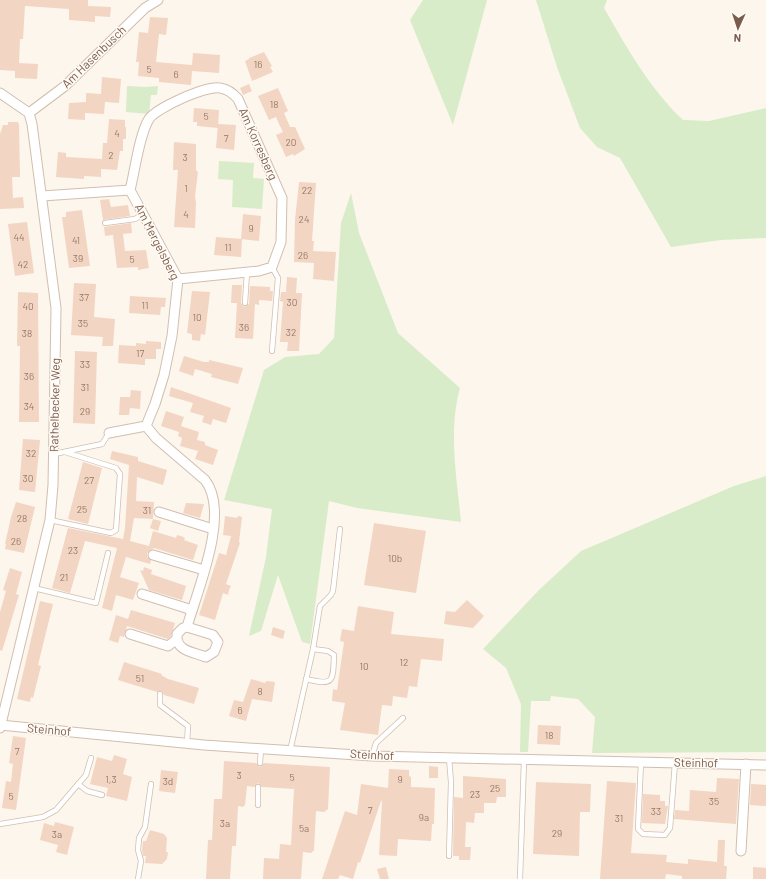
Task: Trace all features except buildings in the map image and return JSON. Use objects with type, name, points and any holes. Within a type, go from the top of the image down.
[{"type":"street","name":"Am Hasenbusch","points":[[29,113],[65,86],[145,8],[158,0]]},
{"type":"street","name":"Am Korresberg","points":[[130,190],[144,129],[149,118],[161,109],[203,90],[220,88],[228,91],[238,99],[282,198],[281,242],[272,267]]},
{"type":"street","points":[[0,93],[29,113]]},
{"type":"street","name":"Rathelbecker Weg","points":[[0,728],[50,520],[54,454],[56,308],[42,196],[32,124],[29,113]]},
{"type":"street","name":"Am Mergelsberg","points":[[42,196],[130,190],[178,279],[172,336],[164,375],[146,426]]},
{"type":"street","points":[[178,279],[247,272],[272,267]]},
{"type":"street","points":[[109,433],[146,426],[156,438],[205,480],[211,488],[214,506],[213,529],[204,570],[187,627]]},
{"type":"street","points":[[159,512],[213,529]]},
{"type":"street","points":[[152,554],[204,570]]},
{"type":"street","points":[[142,594],[192,610]]},
{"type":"street","points":[[130,634],[168,646],[177,639],[180,630],[187,627],[213,635],[218,642],[214,652],[206,657],[181,648],[177,639]]},
{"type":"street","name":"Steinhof","points":[[0,725],[186,743],[372,756],[766,765]]},
{"type":"street","points":[[741,851],[746,764]]},
{"type":"lane","points":[[105,223],[135,219],[143,214]]},
{"type":"lane","points":[[272,267],[278,278],[272,351]]},
{"type":"lane","points":[[245,303],[247,272]]},
{"type":"lane","points":[[54,454],[102,444],[109,433]]},
{"type":"lane","points":[[50,520],[111,533],[116,530],[120,474],[116,468],[65,452]]},
{"type":"lane","points":[[290,751],[313,649],[320,606],[333,591],[340,529]]},
{"type":"lane","points":[[34,588],[96,603],[108,553]]},
{"type":"lane","points":[[306,679],[325,683],[333,676],[334,655],[328,651],[313,649]]},
{"type":"lane","points":[[160,694],[160,705],[188,726],[186,743]]},
{"type":"lane","points":[[372,756],[376,743],[396,722],[403,718]]},
{"type":"lane","points":[[260,763],[261,749]]},
{"type":"lane","points":[[0,824],[43,817],[56,810],[86,775],[90,758]]},
{"type":"lane","points":[[449,758],[451,782],[449,856]]},
{"type":"lane","points":[[520,879],[524,760]]},
{"type":"lane","points":[[641,762],[638,829],[643,834],[666,835],[670,828],[675,763]]},
{"type":"lane","points":[[78,784],[87,791],[102,795]]},
{"type":"lane","points":[[138,879],[141,860],[138,850],[140,838],[145,827],[151,784]]},
{"type":"lane","points":[[258,787],[258,804]]},
{"type":"green space","points":[[423,0],[487,0],[453,125],[410,20]]},
{"type":"green space","points":[[536,0],[607,0],[604,8],[630,53],[660,95],[683,120],[709,121],[766,108],[766,238],[721,240],[671,247],[620,158],[597,147],[580,128],[557,67]]},
{"type":"green space","points":[[127,86],[158,86],[157,95],[151,95],[149,114],[126,112]]},
{"type":"green space","points":[[219,161],[254,163],[253,178],[264,179],[262,209],[232,207],[233,180],[218,179]]},
{"type":"green space","points":[[351,193],[359,233],[398,333],[460,388],[456,404],[454,455],[461,522],[357,508],[329,501],[310,644],[302,642],[278,575],[261,631],[249,636],[266,557],[272,509],[224,500],[264,370],[285,357],[319,354],[334,338],[341,223]]},
{"type":"green space","points":[[766,476],[766,752],[592,753],[595,717],[578,699],[551,696],[550,701],[531,701],[528,752],[520,752],[521,704],[506,668],[483,649],[539,590],[581,551],[734,486]]}]
